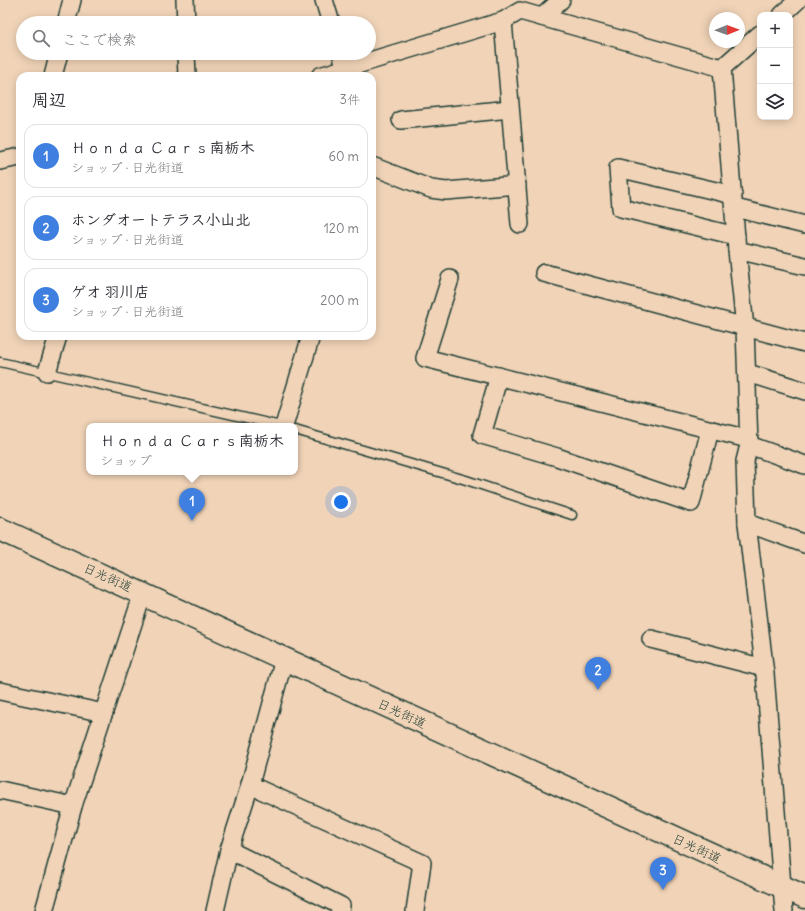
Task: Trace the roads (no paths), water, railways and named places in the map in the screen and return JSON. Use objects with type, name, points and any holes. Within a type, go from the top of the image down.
[{"type":"highway","name":"日光街道","points":[[0,528],[805,897]]},
{"type":"street","points":[[68,16],[72,0]]},
{"type":"street","points":[[186,0],[186,16]]},
{"type":"street","points":[[324,0],[329,16]]},
{"type":"street","points":[[542,17],[561,0]]},
{"type":"street","points":[[785,12],[798,0]]},
{"type":"street","points":[[376,52],[503,21],[516,5],[542,17],[722,68]]},
{"type":"street","points":[[503,21],[520,224]]},
{"type":"street","points":[[722,68],[757,37]]},
{"type":"street","points":[[54,72],[57,60]]},
{"type":"street","points":[[186,60],[187,72]]},
{"type":"street","points":[[326,72],[343,60]]},
{"type":"street","points":[[722,68],[748,373],[749,442],[745,461],[747,523],[764,668],[784,911]]},
{"type":"street","points":[[400,120],[510,109]]},
{"type":"street","points":[[0,161],[16,158]]},
{"type":"street","points":[[376,168],[431,190],[446,191],[517,186]]},
{"type":"street","points":[[805,225],[734,201],[618,168],[621,208],[737,243],[805,266]]},
{"type":"street","points":[[544,273],[805,343]]},
{"type":"street","points":[[450,279],[425,358],[710,430],[749,442],[805,465]]},
{"type":"street","points":[[47,372],[57,340]]},
{"type":"street","points":[[285,423],[310,340]]},
{"type":"street","points":[[748,373],[805,391]]},
{"type":"street","points":[[499,376],[482,435],[557,457],[691,503],[710,430]]},
{"type":"street","points":[[747,523],[805,544]]},
{"type":"street","points":[[44,911],[73,806],[143,593]]},
{"type":"street","points":[[651,639],[764,668]]},
{"type":"street","points":[[215,911],[229,850],[250,785],[284,659]]},
{"type":"street","points":[[0,691],[104,712]]},
{"type":"street","points":[[250,785],[422,862],[415,911]]},
{"type":"street","points":[[0,790],[73,806]]},
{"type":"street","points":[[229,850],[341,906],[340,911]]},
{"type":"lane","points":[[0,362],[268,423]]},
{"type":"lane","points":[[298,431],[466,480],[572,515]]},
{"type":"place","name":"Ｈｏｎｄａ Ｃａｒｓ南栃木","points":[[192,521]]},
{"type":"place","name":"ホンダオートテラス小山北","points":[[598,690]]},
{"type":"place","name":"ゲオ 羽川店","points":[[663,890]]}]
